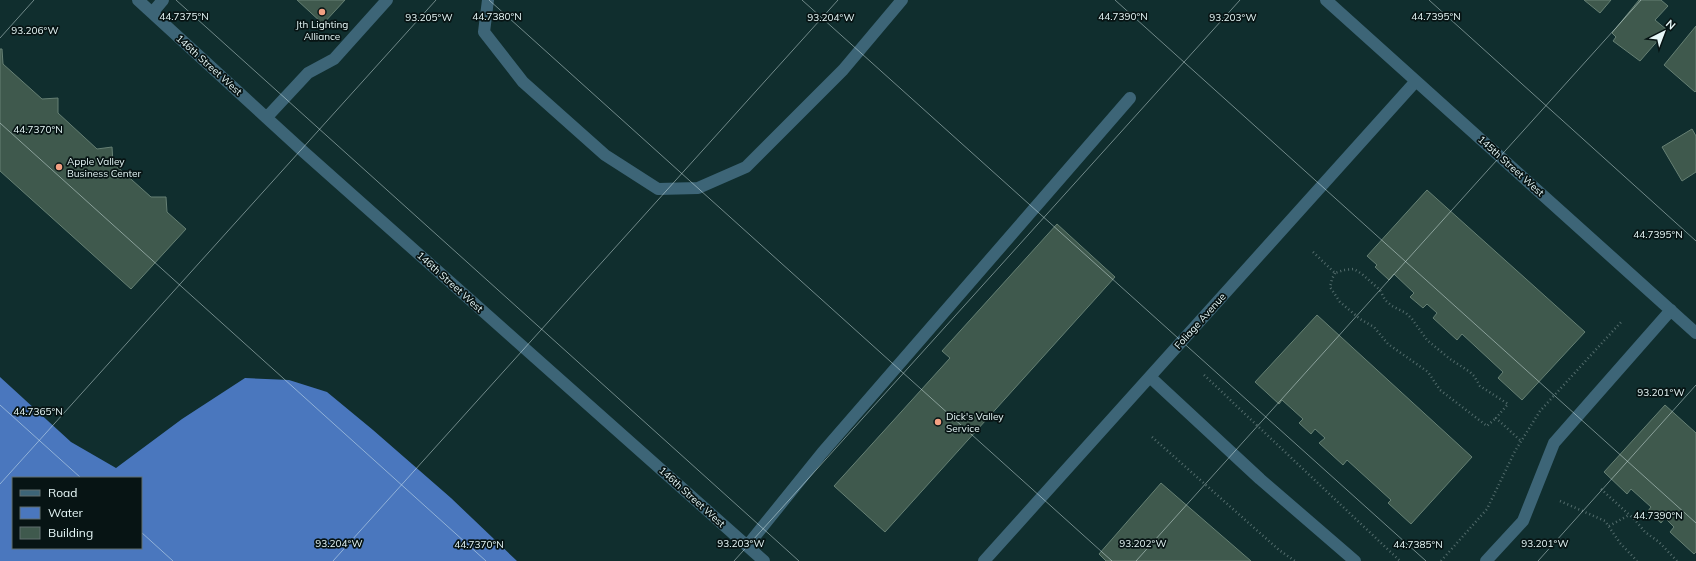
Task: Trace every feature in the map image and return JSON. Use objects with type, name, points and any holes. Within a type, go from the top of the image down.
[{"type":"street","name":"146th Street West","points":[[138,0],[764,561]]},
{"type":"street","points":[[152,13],[163,0]]},
{"type":"street","points":[[267,117],[308,73],[334,59],[386,0]]},
{"type":"street","points":[[488,0],[484,32],[523,82],[605,155],[658,189],[698,188],[746,167],[843,70],[902,0]]},
{"type":"street","name":"145th Street West","points":[[1326,0],[1696,333]]},
{"type":"street","name":"Foliage Avenue","points":[[984,561],[1416,81]]},
{"type":"street","points":[[747,546],[822,453],[1130,98]]},
{"type":"street","points":[[1486,561],[1523,521],[1554,443],[1671,310]]},
{"type":"street","points":[[1150,377],[1260,479],[1355,561]]},
{"type":"path","points":[[1312,252],[1335,273]]},
{"type":"path","points":[[1354,269],[1362,274],[1380,290],[1388,303],[1409,316],[1427,340],[1470,372],[1480,386],[1508,404],[1487,426],[1459,406],[1440,390],[1428,372],[1388,344],[1374,327],[1360,319],[1344,305],[1330,288],[1335,273],[1354,269]]},
{"type":"path","points":[[1441,561],[1487,509],[1521,441],[1540,411],[1622,321]]},
{"type":"path","points":[[1204,374],[1400,561]]},
{"type":"path","points":[[1496,418],[1521,441]]},
{"type":"path","points":[[1152,437],[1279,550],[1295,561]]},
{"type":"path","points":[[1601,489],[1645,532],[1659,542],[1677,561]]},
{"type":"path","points":[[1560,501],[1605,521],[1620,543],[1637,561]]},
{"type":"path","points":[[1609,526],[1629,515]]},
{"type":"water","points":[[0,377],[71,442],[116,468],[182,419],[245,378],[289,380],[327,392],[451,498],[517,561],[0,561]]},
{"type":"building","name":"Jth Lighting Alliance","points":[[297,0],[345,0],[323,24]]},
{"type":"building","points":[[1584,0],[1611,0],[1600,13]]},
{"type":"building","points":[[1639,0],[1661,0],[1668,6],[1655,20],[1667,30],[1640,61],[1613,41],[1616,37],[1612,33]]},
{"type":"building","points":[[1696,26],[1696,91],[1695,92],[1664,65]]},
{"type":"building","name":"Apple Valley Business Center","points":[[0,49],[2,49],[3,64],[42,99],[58,98],[58,113],[97,149],[112,147],[113,163],[151,197],[166,197],[167,212],[186,229],[131,289],[0,171]]},
{"type":"building","points":[[1692,129],[1696,136],[1696,172],[1682,181],[1662,147]]},
{"type":"building","points":[[1427,190],[1585,332],[1522,400],[1498,378],[1503,372],[1462,334],[1457,340],[1433,318],[1437,313],[1427,304],[1423,308],[1410,297],[1414,293],[1394,274],[1389,280],[1375,267],[1377,265],[1367,256]]},
{"type":"building","name":"Dick's Valley Service","points":[[1057,224],[1115,277],[885,532],[834,486],[950,358],[942,351]]},
{"type":"building","points":[[1317,315],[1472,457],[1411,524],[1388,503],[1391,500],[1347,460],[1343,465],[1319,443],[1325,438],[1315,429],[1311,434],[1299,423],[1303,419],[1282,400],[1279,404],[1255,382]]},
{"type":"building","points":[[1665,405],[1696,433],[1696,552],[1694,554],[1670,532],[1674,527],[1665,518],[1661,523],[1648,511],[1651,507],[1631,489],[1627,494],[1604,472]]},
{"type":"building","points":[[1161,483],[1251,561],[1106,561],[1099,554]]},
{"type":"place","name":"Jth Lighting Alliance","points":[[322,12]]},
{"type":"place","name":"Apple Valley Business Center","points":[[59,167]]},
{"type":"place","name":"Dick's Valley Service","points":[[938,422]]}]
